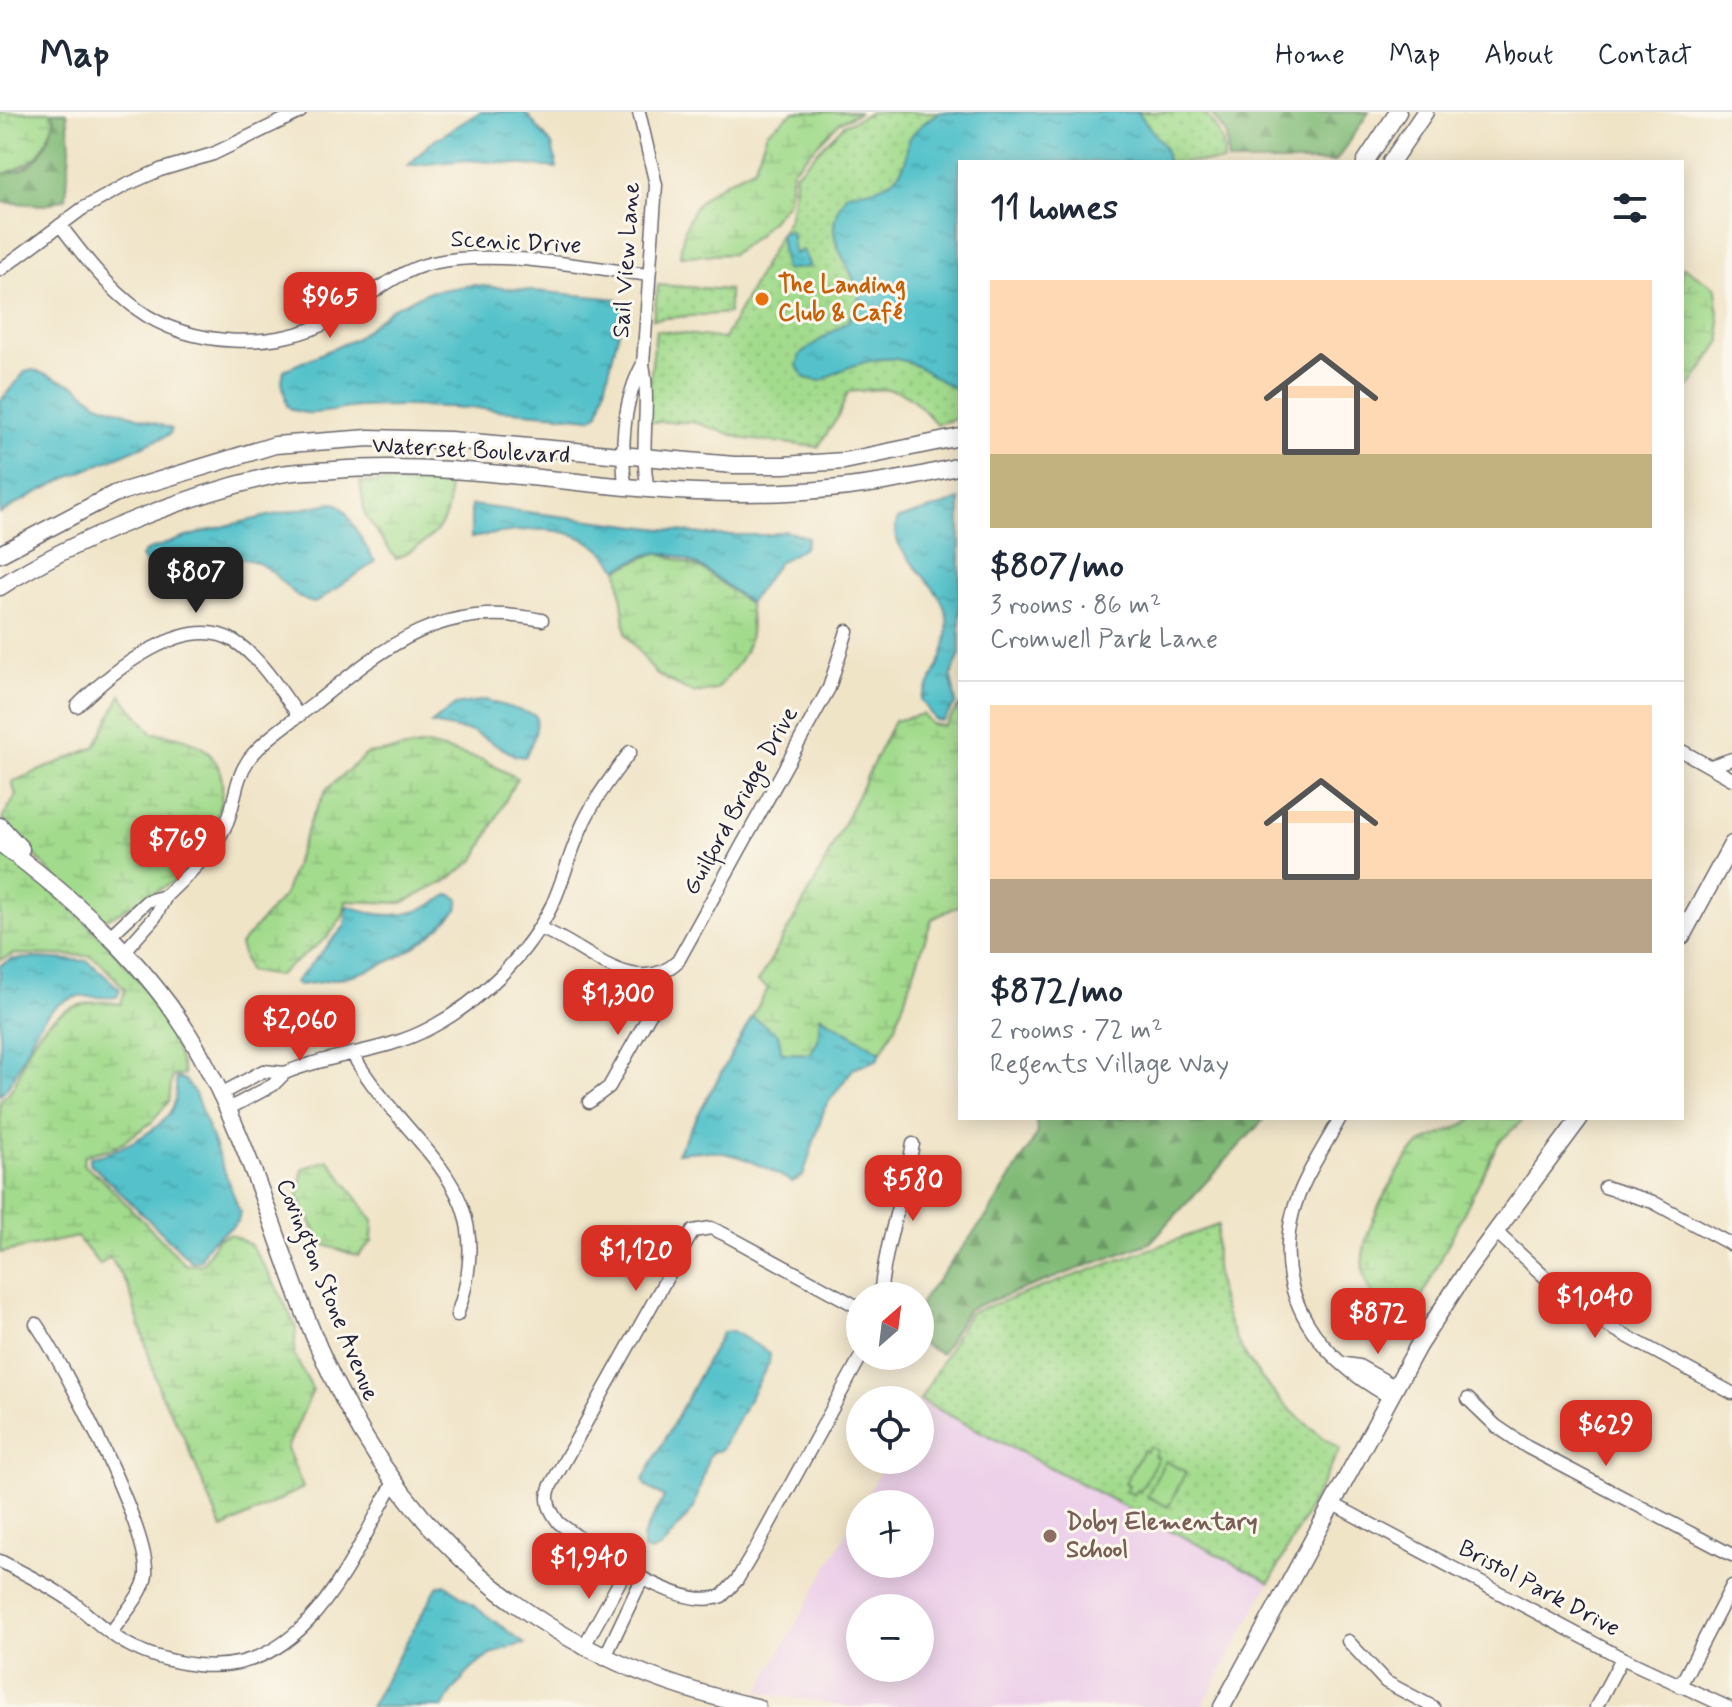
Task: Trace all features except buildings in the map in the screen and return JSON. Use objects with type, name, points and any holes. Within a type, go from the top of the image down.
[{"type":"street","points":[[0,270],[60,225],[126,185],[160,170],[213,154],[300,112]]},
{"type":"street","name":"Sail View Lane","points":[[639,112],[656,185],[643,364],[648,390],[642,457],[648,489]]},
{"type":"street","points":[[1366,160],[1398,112]]},
{"type":"street","points":[[1392,160],[1425,112]]},
{"type":"street","name":"Scenic Drive","points":[[60,225],[110,286],[139,311],[180,329],[215,339],[254,343],[301,334],[333,319],[396,278],[439,261],[460,258],[542,263],[649,275]]},
{"type":"street","name":"Sail View Lane","points":[[625,486],[622,456],[630,387],[643,364]]},
{"type":"street","name":"Waterset Boulevard","points":[[0,554],[114,494],[275,445],[369,438],[450,440],[734,465],[784,465],[844,461],[958,437]]},
{"type":"street","name":"Waterset Boulevard","points":[[0,587],[125,521],[281,474],[370,467],[448,468],[730,495],[816,492],[903,480],[958,466]]},
{"type":"street","points":[[124,952],[155,917],[166,896],[201,862],[226,826],[232,795],[247,763],[299,716],[383,649],[420,630],[469,615],[509,613],[542,620]]},
{"type":"street","name":"Guilford Bridge Drive","points":[[652,976],[674,964],[690,941],[829,688],[847,631]]},
{"type":"street","points":[[77,706],[120,667],[170,642],[203,632],[217,633],[245,649],[299,716]]},
{"type":"street","points":[[223,1102],[273,1085],[285,1073],[312,1062],[353,1055],[411,1037],[462,1007],[502,974],[539,928],[552,905],[587,814],[630,752]]},
{"type":"street","points":[[1684,752],[1732,779]]},
{"type":"street","points":[[1711,766],[1732,759]]},
{"type":"street","name":"Covington Stone Avenue","points":[[0,826],[49,880],[110,936],[186,1030],[242,1140],[306,1317],[356,1428],[393,1484],[484,1581],[583,1648],[696,1694],[757,1707]]},
{"type":"street","name":"Covington Stone Avenue","points":[[0,843],[49,880]]},
{"type":"street","points":[[1684,932],[1732,844]]},
{"type":"street","points":[[110,936],[147,901],[166,896]]},
{"type":"street","points":[[539,928],[623,973],[652,976],[651,1012],[609,1087],[589,1102]]},
{"type":"street","points":[[353,1055],[367,1079],[447,1174],[467,1219],[472,1258],[469,1283],[457,1315]]},
{"type":"street","points":[[1339,1120],[1303,1185],[1293,1213],[1288,1279],[1311,1329],[1322,1345],[1346,1364],[1359,1366],[1393,1392]]},
{"type":"street","points":[[1222,1707],[1393,1392],[1455,1288],[1579,1120]]},
{"type":"street","points":[[882,1282],[888,1237],[903,1193],[913,1144]]},
{"type":"street","points":[[1605,1187],[1653,1202],[1732,1245]]},
{"type":"street","points":[[846,1300],[711,1228],[693,1231],[547,1493],[551,1512],[559,1523],[642,1579],[698,1598],[715,1599],[729,1590],[853,1370]]},
{"type":"street","points":[[1496,1232],[1584,1313],[1732,1393]]},
{"type":"street","points":[[36,1324],[74,1383],[142,1547],[146,1579],[111,1633]]},
{"type":"street","points":[[1468,1399],[1496,1426],[1527,1447],[1732,1555]]},
{"type":"street","points":[[0,1561],[60,1594],[111,1633],[148,1654],[214,1667],[263,1655],[292,1639],[318,1614],[393,1484]]},
{"type":"street","name":"Bristol Park Drive","points":[[1333,1504],[1622,1658],[1727,1707]]},
{"type":"street","points":[[583,1648],[626,1570]]},
{"type":"street","points":[[604,1659],[642,1579]]},
{"type":"street","points":[[1680,1686],[1732,1586]]},
{"type":"street","points":[[1348,1641],[1386,1682],[1433,1707]]},
{"type":"street","points":[[1596,1707],[1622,1658]]},
{"type":"shaded area","name":"Doby Elementary School","points":[[934,1407],[1270,1582],[1202,1707],[848,1707],[758,1692],[846,1533],[846,1578],[934,1578],[934,1490],[870,1490],[879,1474],[934,1474]]},
{"type":"green space","points":[[0,112],[51,112],[54,120],[46,142],[36,156],[21,167],[0,175]]},
{"type":"green space","points":[[51,112],[67,112],[70,149],[66,198],[45,205],[0,202],[0,175],[22,169],[37,158],[50,135]]},
{"type":"green space","points":[[793,112],[860,112],[840,122],[793,169],[787,203],[757,236],[732,254],[680,256],[687,222],[694,209],[712,191],[754,168],[767,132]]},
{"type":"green space","points":[[871,112],[1204,112],[1222,141],[1224,154],[1223,160],[958,160],[958,418],[936,424],[906,395],[878,390],[848,392],[838,417],[818,447],[746,439],[693,422],[645,422],[656,330],[724,339],[790,216],[796,173],[844,125]]},
{"type":"green space","points":[[1210,112],[1369,112],[1336,160],[1228,160],[1226,134]]},
{"type":"green space","points":[[1684,267],[1716,288],[1721,341],[1690,387],[1684,389]]},
{"type":"green space","points":[[658,285],[729,290],[729,313],[653,319]]},
{"type":"green space","points":[[360,482],[448,483],[449,498],[443,521],[429,538],[396,559],[365,515]]},
{"type":"green space","points":[[658,552],[704,570],[749,604],[749,641],[734,669],[716,690],[693,693],[656,674],[626,634],[618,569]]},
{"type":"green space","points":[[121,695],[152,733],[186,739],[207,752],[219,770],[222,791],[218,814],[207,838],[173,882],[103,921],[53,875],[2,819],[16,795],[12,782],[95,747]]},
{"type":"green space","points":[[958,708],[958,906],[932,919],[896,1025],[881,1052],[821,1016],[818,1040],[810,1054],[782,1053],[752,1017],[768,988],[758,982],[813,886],[894,721],[923,714],[931,724],[944,726]]},
{"type":"green space","points":[[428,745],[483,760],[517,778],[475,860],[445,882],[402,903],[346,901],[343,916],[328,937],[277,976],[248,971],[240,945],[284,895],[311,819],[327,789],[367,754]]},
{"type":"green space","points":[[0,850],[57,896],[112,948],[156,1008],[173,1040],[184,1075],[172,1077],[169,1101],[152,1122],[116,1147],[85,1155],[83,1164],[102,1179],[186,1265],[203,1264],[217,1239],[230,1234],[251,1245],[296,1327],[294,1355],[313,1390],[287,1448],[303,1488],[222,1529],[183,1435],[160,1392],[128,1286],[110,1257],[100,1265],[77,1237],[0,1253],[0,1100],[14,1084],[35,1039],[54,1018],[65,1011],[92,1003],[121,1004],[125,989],[100,962],[90,956],[14,954],[0,960]]},
{"type":"green space","points":[[1035,1120],[1263,1120],[1150,1243],[968,1309],[941,1354],[934,1350],[934,1285],[989,1213],[1038,1133]]},
{"type":"green space","points":[[1470,1120],[1523,1120],[1499,1142],[1410,1321],[1390,1310],[1367,1285],[1363,1254],[1367,1237],[1385,1194],[1415,1149]]},
{"type":"green space","points":[[329,1160],[373,1220],[372,1241],[358,1256],[321,1244],[298,1197],[303,1168]]},
{"type":"green space","points":[[1218,1225],[1216,1261],[1220,1294],[1230,1325],[1245,1355],[1264,1382],[1287,1406],[1340,1449],[1270,1582],[934,1407],[934,1386],[928,1386],[969,1313]]},
{"type":"green space","points":[[1149,1446],[1157,1451],[1154,1456],[1158,1458],[1140,1491],[1137,1490],[1134,1495],[1126,1491],[1129,1485],[1125,1483],[1143,1450],[1146,1452]]},
{"type":"green space","points":[[1165,1461],[1186,1472],[1168,1507],[1147,1496]]},
{"type":"water","points":[[480,112],[525,112],[552,145],[557,168],[469,160],[408,166],[430,143]]},
{"type":"water","points":[[939,112],[1138,112],[1165,148],[1167,160],[958,160],[958,389],[912,364],[895,359],[861,363],[821,381],[805,378],[797,366],[800,354],[848,321],[860,296],[834,233],[838,208],[847,193],[882,186],[896,177],[905,162],[910,138]]},
{"type":"water","points":[[791,231],[794,254],[803,250],[810,267],[785,270],[780,233]]},
{"type":"water","points":[[473,285],[618,299],[625,305],[599,413],[591,418],[475,408],[388,406],[303,413],[287,406],[282,381],[284,370],[355,339],[391,309],[428,292]]},
{"type":"water","points":[[33,370],[76,386],[98,403],[172,429],[170,434],[62,480],[0,514],[0,401],[25,372]]},
{"type":"water","points":[[958,501],[958,659],[951,676],[956,703],[943,721],[935,720],[921,699],[944,649],[947,617],[943,603],[898,543],[895,531],[898,519]]},
{"type":"water","points":[[338,504],[345,511],[375,562],[315,603],[298,596],[270,570],[253,561],[227,556],[200,556],[152,567],[147,566],[141,557],[144,552],[213,529]]},
{"type":"water","points":[[471,505],[710,535],[769,535],[785,531],[808,537],[804,548],[779,562],[749,603],[697,565],[673,555],[650,554],[618,569],[604,552],[570,534],[532,530],[471,538]]},
{"type":"water","points":[[485,700],[535,715],[536,731],[525,757],[516,756],[473,732],[431,724],[455,705]]},
{"type":"water","points":[[450,894],[459,899],[457,910],[440,927],[404,953],[344,977],[299,985],[295,982],[345,926],[347,906],[383,915],[403,914],[422,909]]},
{"type":"water","points":[[13,959],[88,961],[120,989],[117,997],[73,998],[46,1015],[0,1095],[0,965]]},
{"type":"water","points":[[820,1016],[881,1052],[877,1060],[853,1069],[825,1107],[803,1176],[792,1182],[750,1161],[724,1153],[677,1153],[752,1017],[778,1034],[782,1053],[810,1054],[818,1040]]},
{"type":"water","points":[[176,1078],[185,1080],[195,1094],[240,1212],[238,1221],[211,1241],[201,1260],[192,1262],[90,1163],[90,1157],[125,1146],[161,1122],[174,1104]]},
{"type":"water","points":[[733,1331],[770,1353],[769,1363],[721,1450],[712,1452],[708,1459],[694,1508],[661,1548],[650,1552],[643,1549],[643,1537],[664,1497],[647,1487],[643,1480],[723,1332]]},
{"type":"water","points":[[445,1584],[525,1644],[498,1652],[476,1665],[443,1707],[370,1707],[437,1587]]},
{"type":"place","name":"The Landing Club & Café","points":[[762,299]]},
{"type":"place","name":"Doby Elementary School","points":[[1050,1536]]}]
